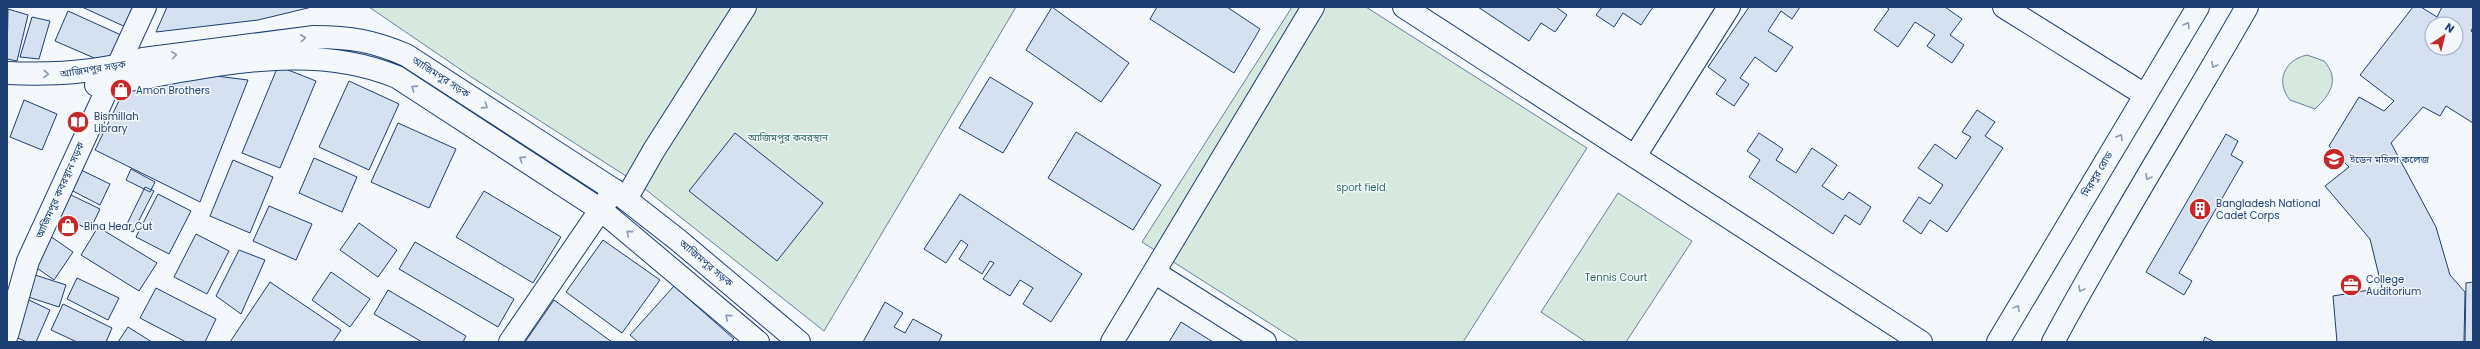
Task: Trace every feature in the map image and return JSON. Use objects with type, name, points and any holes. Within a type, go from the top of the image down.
[{"type":"main road","name":"আজিমপুর কবরস্থান সড়ক","points":[[7,335],[28,261],[144,7]]},
{"type":"main road","points":[[510,342],[601,210],[620,195],[654,150],[745,7]]},
{"type":"main road","points":[[1112,342],[1314,7]]},
{"type":"main road","points":[[1404,7],[1921,342]]},
{"type":"main road","points":[[1634,156],[1729,7]]},
{"type":"main road","points":[[2004,7],[2145,95]]},
{"type":"main road","name":"মিরপুর রোড","points":[[1998,342],[2198,7]]},
{"type":"main road","points":[[2053,342],[2089,274],[2169,143],[2247,7]]},
{"type":"main road","name":"আজিমপুর সড়ক","points":[[7,88],[55,90],[114,75],[143,59],[314,37],[342,37],[376,42],[406,55],[620,195],[678,240],[799,342]]},
{"type":"main road","name":"আজিমপুর সড়ক","points":[[7,73],[114,75],[279,57],[373,67],[397,77],[601,210],[758,342]]},
{"type":"main road","points":[[1154,272],[1266,342]]},
{"type":"green space","name":"আজিমপুর কবরস্থান","points":[[369,7],[1016,7],[824,331],[640,185],[473,78]]},
{"type":"green space","name":"sport field","points":[[1292,7],[1366,7],[1587,148],[1463,342],[1299,342],[1142,242]]},
{"type":"green space","points":[[2307,55],[2324,61],[2332,74],[2332,86],[2325,98],[2315,109],[2290,100],[2285,93],[2283,86],[2284,73],[2288,67],[2299,58]]},
{"type":"green space","name":"Tennis Court","points":[[1618,193],[1692,241],[1626,342],[1586,342],[1541,312]]},
{"type":"building","points":[[82,7],[139,7],[130,29]]},
{"type":"building","points":[[167,7],[312,7],[258,20],[156,32]]},
{"type":"building","points":[[1052,7],[1129,63],[1101,102],[1026,50]]},
{"type":"building","points":[[1157,7],[1227,7],[1260,29],[1234,73],[1150,19]]},
{"type":"building","points":[[1478,7],[1556,7],[1567,15],[1555,32],[1541,23],[1529,41]]},
{"type":"building","points":[[1602,7],[1653,7],[1641,25],[1623,13],[1614,27],[1596,15]]},
{"type":"building","points":[[1749,7],[1800,7],[1792,19],[1781,11],[1768,31],[1793,47],[1776,72],[1755,57],[1740,78],[1749,84],[1734,106],[1716,94],[1726,80],[1708,67]]},
{"type":"building","points":[[1886,7],[1945,7],[1962,19],[1950,35],[1964,45],[1952,63],[1927,46],[1935,35],[1915,22],[1898,47],[1874,30],[1889,9]]},
{"type":"building","points":[[2413,7],[2421,7],[2435,16],[2424,16],[2424,56],[2464,56],[2464,16],[2438,16],[2442,7],[2473,7],[2473,27],[2471,31],[2473,33],[2473,123],[2446,106],[2440,116],[2423,107],[2391,143],[2436,227],[2450,275],[2465,292],[2464,342],[2337,342],[2333,296],[2382,288],[2370,239],[2325,186],[2349,167],[2329,146],[2359,97],[2384,111],[2394,101],[2360,75]]},
{"type":"building","points":[[8,9],[28,15],[17,61],[7,59]]},
{"type":"building","points":[[68,11],[121,35],[108,64],[55,41]]},
{"type":"building","points":[[32,17],[50,21],[39,59],[20,57]]},
{"type":"building","points":[[136,66],[248,80],[200,202],[95,150]]},
{"type":"building","points":[[278,66],[316,81],[280,168],[242,153]]},
{"type":"building","points":[[990,77],[1033,103],[1003,153],[959,128]]},
{"type":"building","points":[[349,81],[399,104],[369,170],[319,147]]},
{"type":"building","points":[[24,100],[57,114],[42,150],[10,137]]},
{"type":"building","points":[[1977,110],[1995,122],[1985,136],[2003,148],[1947,232],[1930,220],[1921,234],[1903,221],[1919,197],[1930,204],[1943,185],[1918,168],[1935,144],[1956,159],[1971,137],[1962,132]]},
{"type":"building","points":[[398,123],[456,149],[429,208],[371,182]]},
{"type":"building","points":[[1076,132],[1161,185],[1133,230],[1048,178]]},
{"type":"building","points":[[735,133],[823,203],[777,261],[689,191]]},
{"type":"building","points":[[1759,133],[1783,149],[1776,160],[1796,173],[1812,148],[1837,165],[1822,186],[1843,200],[1849,192],[1871,207],[1860,225],[1845,215],[1833,234],[1749,177],[1760,160],[1747,151]]},
{"type":"building","name":"Bangladesh National Cadet Corps","points":[[2226,134],[2238,141],[2231,155],[2243,162],[2179,273],[2192,281],[2184,295],[2146,272]]},
{"type":"building","points":[[314,158],[357,177],[342,212],[299,193]]},
{"type":"building","points":[[233,160],[273,177],[250,233],[210,216]]},
{"type":"building","points":[[77,168],[110,184],[100,205],[67,188]]},
{"type":"building","points":[[131,169],[155,182],[150,192],[126,180]]},
{"type":"building","points":[[145,187],[154,191],[133,232],[125,228]]},
{"type":"building","points":[[484,191],[561,237],[533,283],[456,237]]},
{"type":"building","points":[[69,194],[100,209],[90,230],[59,215]]},
{"type":"building","points":[[158,194],[191,211],[169,254],[136,237]]},
{"type":"building","points":[[960,194],[1082,274],[1051,322],[1023,304],[1033,288],[1020,280],[1010,296],[983,279],[994,263],[990,261],[982,274],[959,259],[968,245],[961,240],[946,263],[924,249]]},
{"type":"building","points":[[269,206],[312,224],[296,260],[253,241]]},
{"type":"building","points":[[359,223],[397,250],[378,277],[340,250]]},
{"type":"building","points":[[98,227],[157,263],[139,291],[81,255]]},
{"type":"building","points":[[196,234],[229,251],[207,294],[174,277]]},
{"type":"building","points":[[50,236],[73,252],[54,280],[31,264]]},
{"type":"building","points":[[603,240],[660,280],[622,333],[566,292]]},
{"type":"building","points":[[415,242],[514,299],[498,327],[399,269]]},
{"type":"building","points":[[239,250],[265,260],[241,314],[216,296]]},
{"type":"building","points":[[331,272],[370,299],[350,327],[312,300]]},
{"type":"building","points":[[29,273],[66,285],[59,307],[22,295]]},
{"type":"building","points":[[77,278],[119,298],[108,320],[67,299]]},
{"type":"building","points":[[270,282],[341,330],[333,342],[230,342]]},
{"type":"building","points":[[2473,282],[2473,342],[2465,342],[2466,283]]},
{"type":"building","points":[[674,286],[734,339],[731,342],[638,342],[630,335]]},
{"type":"building","points":[[156,288],[216,319],[205,342],[186,342],[140,318]]},
{"type":"building","points":[[388,290],[466,336],[463,342],[422,342],[374,314]]},
{"type":"building","points":[[29,300],[50,310],[36,342],[27,342],[13,336]]},
{"type":"building","points":[[554,300],[612,342],[525,342]]},
{"type":"building","points":[[885,302],[903,313],[894,327],[905,333],[913,319],[942,335],[939,342],[863,342]]},
{"type":"building","points":[[63,304],[112,328],[106,342],[77,342],[51,330]]},
{"type":"building","points":[[1181,322],[1213,342],[1169,342]]},
{"type":"building","points":[[128,327],[152,342],[118,342]]},
{"type":"building","points":[[2205,337],[2214,342],[2203,342]]},
{"type":"place","name":"Amon Brothers","points":[[121,90]]},
{"type":"place","name":"Bismillah Library","points":[[78,122]]},
{"type":"place","name":"ইডেন মহিলা কলেজ","points":[[2334,159]]},
{"type":"place","name":"Bangladesh National Cadet Corps","points":[[2200,209]]},
{"type":"place","name":"Bina Hear Cut","points":[[68,226]]},
{"type":"place","name":"College Auditorium","points":[[2351,285]]}]
